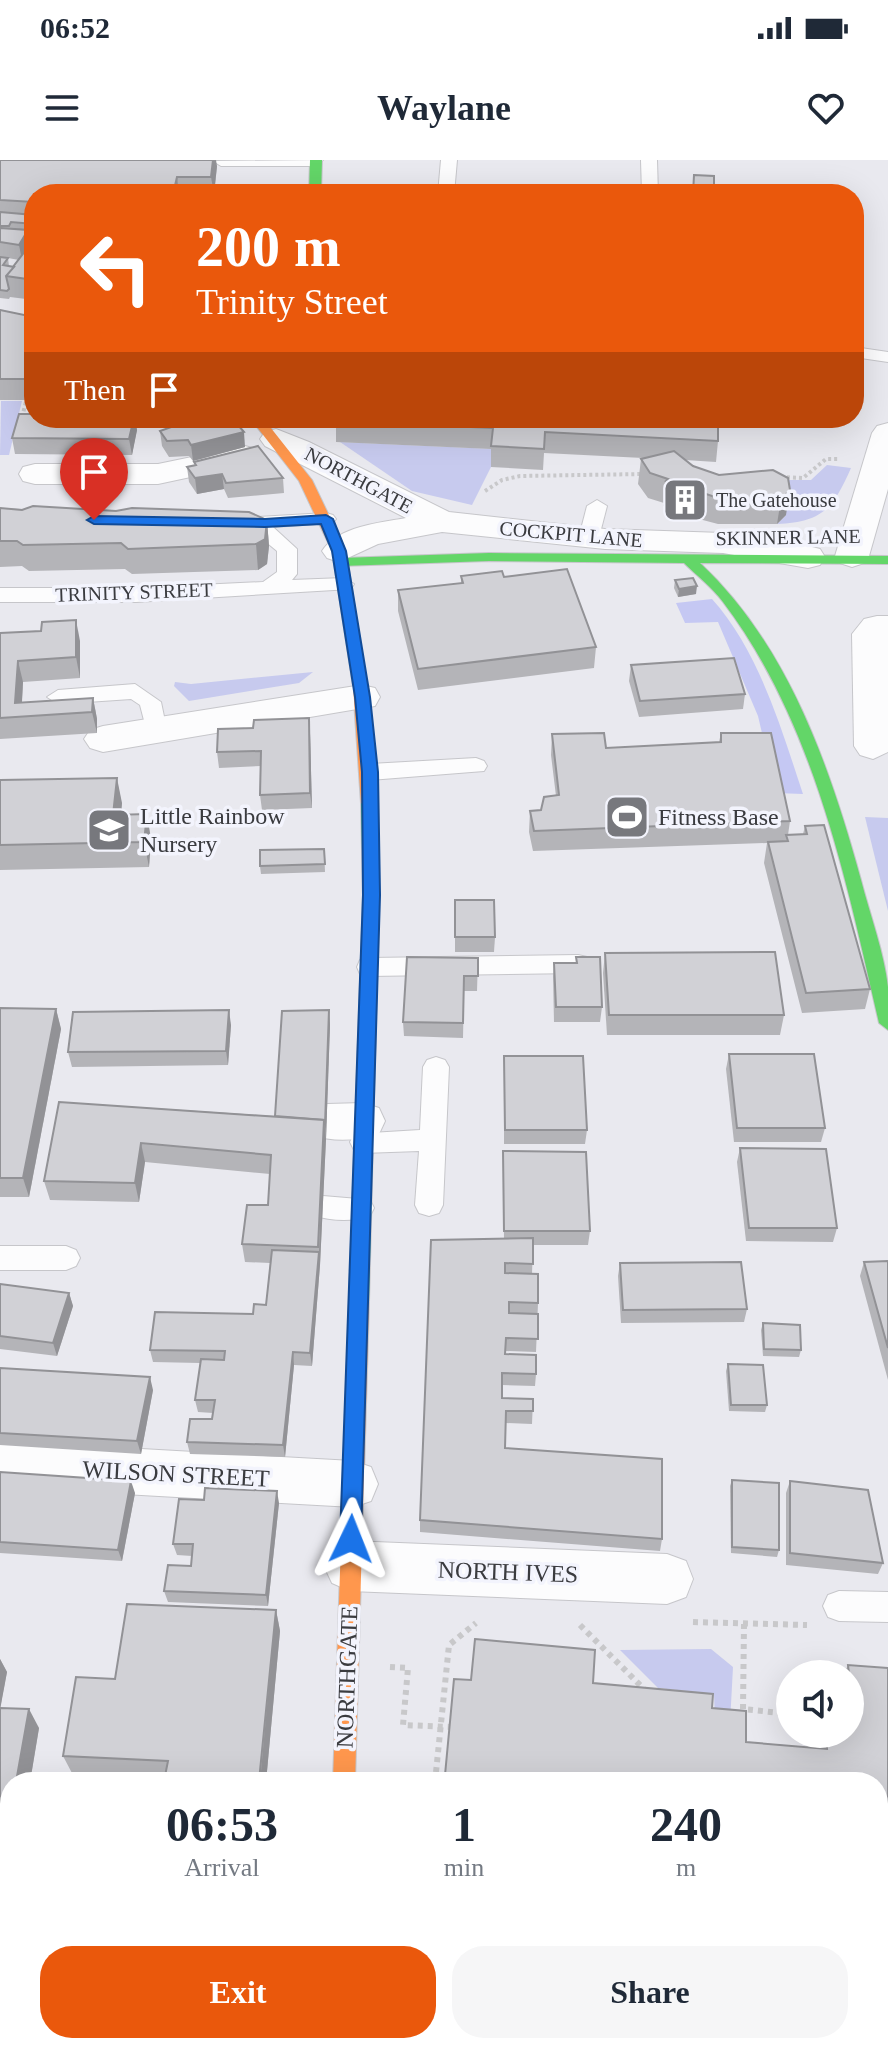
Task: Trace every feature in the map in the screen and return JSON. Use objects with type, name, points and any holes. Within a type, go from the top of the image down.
[{"type":"street","points":[[315,184],[316,161]]},
{"type":"street","points":[[852,556],[879,492],[888,433]]},
{"type":"street","points":[[35,474],[158,474],[271,434]]},
{"type":"street","name":"NORTHGATE","points":[[271,434],[326,519],[340,556],[370,772],[369,967],[351,1128],[360,1208],[344,1772]]},
{"type":"street","name":"NORTHGATE","points":[[271,434],[340,468],[399,503],[442,522]]},
{"type":"street","name":"COCKPIT LANE","points":[[340,556],[369,535],[442,522],[601,542],[689,560]]},
{"type":"street","name":"COCKPIT LANE","points":[[340,556],[486,555],[601,542],[723,543],[808,557]]},
{"type":"street","name":"SKINNER LANE","points":[[689,560],[852,556],[888,560]]},
{"type":"street","points":[[689,560],[721,586],[746,620],[786,701],[838,834],[888,1023]]},
{"type":"street","points":[[873,746],[870,634],[877,627],[888,627]]},
{"type":"street","points":[[103,739],[362,697]]},
{"type":"street","name":"WILSON STREET","points":[[0,1464],[353,1484]]},
{"type":"street","name":"NORTH IVES","points":[[350,1566],[674,1600]]},
{"type":"lane","points":[[447,184],[449,160]]},
{"type":"lane","points":[[649,160],[650,184]]},
{"type":"lane","points":[[221,161],[316,161]]},
{"type":"lane","points":[[864,353],[888,357]]},
{"type":"lane","points":[[216,522],[326,519]]},
{"type":"lane","points":[[255,523],[287,549],[287,574],[268,588]]},
{"type":"lane","name":"TRINITY STREET","points":[[0,595],[136,595],[344,584]]},
{"type":"lane","points":[[58,697],[135,691],[150,702],[156,731]]},
{"type":"lane","points":[[370,772],[476,766]]},
{"type":"lane","points":[[369,967],[578,964]]},
{"type":"lane","points":[[429,1205],[436,1067]]},
{"type":"lane","points":[[351,1128],[432,1140]]},
{"type":"lane","points":[[323,1207],[360,1208]]},
{"type":"lane","points":[[0,1258],[66,1258]]},
{"type":"lane","points":[[832,1616],[888,1607]]},
{"type":"path","points":[[18,430],[24,409]]},
{"type":"path","points":[[772,477],[803,478],[826,459],[845,460]]},
{"type":"path","points":[[479,500],[488,487],[520,476],[657,474]]},
{"type":"path","points":[[674,1600],[744,1624],[832,1616]]},
{"type":"path","points":[[589,1619],[573,1618],[655,1700]]},
{"type":"path","points":[[436,1772],[449,1645],[474,1624],[487,1619]]},
{"type":"path","points":[[744,1624],[743,1709],[776,1713]]},
{"type":"path","points":[[390,1667],[408,1668],[403,1725],[451,1727]]},
{"type":"shaded area","points":[[1,401],[22,401],[9,455],[0,455]]},
{"type":"shaded area","points":[[340,442],[493,449],[491,467],[472,505],[412,491]]},
{"type":"shaded area","points":[[827,465],[851,468],[832,503],[824,511],[805,520],[777,524],[786,515],[772,480],[811,480]]},
{"type":"shaded area","points":[[712,599],[729,620],[756,666],[803,794],[776,793],[758,716],[718,622],[685,623],[676,603]]},
{"type":"shaded area","points":[[313,672],[299,683],[189,701],[174,686],[175,682],[191,684]]},
{"type":"shaded area","points":[[865,817],[888,818],[888,911]]},
{"type":"shaded area","points":[[711,1649],[733,1667],[730,1723],[715,1720],[714,1694],[658,1688],[620,1650]]},
{"type":"building","points":[[0,160],[213,160],[211,177],[177,177],[175,184],[24,184],[24,201],[0,200]]},
{"type":"building","points":[[694,175],[714,176],[714,184],[694,184]]},
{"type":"building","points":[[0,212],[24,214],[24,223],[11,222],[9,226],[0,226]]},
{"type":"building","points":[[0,228],[24,230],[19,245],[0,242]]},
{"type":"building","points":[[24,252],[24,279],[6,276]]},
{"type":"building","points":[[0,257],[8,258],[3,265],[14,267],[6,276],[7,291],[0,290]]},
{"type":"building","points":[[0,310],[24,315],[24,379],[0,379]]},
{"type":"building","points":[[19,414],[24,414],[24,428],[132,428],[129,439],[12,438]]},
{"type":"building","points":[[169,428],[241,428],[244,432],[191,445],[188,440],[167,441],[160,431]]},
{"type":"building","points":[[493,428],[718,428],[718,441],[545,432],[544,449],[491,446]]},
{"type":"building","points":[[258,446],[283,478],[226,483],[222,474],[195,478],[187,467],[196,465],[194,462]]},
{"type":"building","points":[[674,451],[693,466],[719,475],[773,470],[788,478],[790,490],[781,499],[721,499],[703,493],[705,490],[666,481],[668,479],[650,473],[641,459]]},
{"type":"building","points":[[33,506],[116,511],[132,508],[249,512],[267,520],[265,539],[256,544],[128,549],[121,543],[23,545],[17,541],[0,541],[0,508],[22,510]]},
{"type":"building","points":[[567,569],[596,647],[418,669],[398,590],[463,583],[461,576],[502,571],[504,577]]},
{"type":"building","points":[[693,578],[697,586],[679,589],[675,580]]},
{"type":"building","points":[[76,620],[76,657],[18,661],[15,703],[93,698],[92,712],[0,718],[0,633],[41,631],[42,622]]},
{"type":"building","points":[[734,658],[745,694],[640,701],[631,665]]},
{"type":"building","points":[[309,718],[310,793],[260,795],[261,751],[217,752],[218,729],[253,728],[254,720]]},
{"type":"building","points":[[604,733],[606,748],[721,742],[721,733],[771,733],[790,821],[534,831],[530,811],[541,810],[544,797],[559,795],[552,734]]},
{"type":"building","points":[[117,778],[113,815],[147,814],[144,842],[0,845],[0,780]]},
{"type":"building","points":[[824,825],[870,989],[806,993],[768,842],[788,841],[786,835],[807,834],[805,826]]},
{"type":"building","points":[[324,849],[325,864],[260,866],[260,850]]},
{"type":"building","points":[[455,900],[494,900],[495,937],[455,937]]},
{"type":"building","points":[[775,952],[784,1015],[609,1015],[605,953]]},
{"type":"building","points":[[407,957],[478,958],[478,976],[464,976],[463,1023],[403,1022]]},
{"type":"building","points":[[576,957],[600,957],[602,1007],[556,1007],[554,963],[577,963]]},
{"type":"building","points":[[0,1008],[56,1009],[23,1178],[0,1178]]},
{"type":"building","points":[[229,1010],[226,1051],[68,1052],[73,1012]]},
{"type":"building","points":[[329,1010],[325,1125],[324,1120],[275,1116],[282,1011]]},
{"type":"building","points":[[729,1054],[814,1054],[825,1128],[737,1128]]},
{"type":"building","points":[[504,1056],[583,1056],[587,1130],[505,1130]]},
{"type":"building","points":[[59,1102],[324,1120],[318,1247],[242,1244],[247,1205],[268,1205],[271,1155],[141,1143],[135,1183],[44,1181]]},
{"type":"building","points":[[740,1148],[826,1149],[837,1228],[749,1228]]},
{"type":"building","points":[[503,1151],[586,1152],[590,1231],[504,1231]]},
{"type":"building","points":[[533,1238],[533,1264],[505,1263],[505,1273],[538,1274],[538,1303],[509,1302],[509,1313],[538,1314],[538,1339],[506,1338],[505,1354],[536,1355],[536,1374],[502,1373],[502,1398],[533,1399],[533,1411],[506,1411],[505,1448],[662,1459],[662,1539],[420,1520],[431,1240]]},
{"type":"building","points":[[272,1250],[319,1252],[310,1353],[293,1352],[283,1445],[187,1442],[190,1419],[212,1419],[215,1400],[195,1400],[201,1359],[224,1360],[225,1351],[150,1350],[155,1312],[253,1314],[254,1304],[266,1305]]},
{"type":"building","points":[[888,1261],[888,1348],[864,1262]]},
{"type":"building","points":[[741,1262],[747,1309],[623,1310],[620,1263]]},
{"type":"building","points":[[0,1284],[69,1293],[53,1343],[0,1336]]},
{"type":"building","points":[[763,1323],[800,1325],[801,1350],[764,1349]]},
{"type":"building","points":[[728,1364],[763,1365],[767,1405],[731,1405]]},
{"type":"building","points":[[0,1368],[150,1377],[137,1441],[0,1433]]},
{"type":"building","points":[[0,1472],[131,1481],[118,1550],[0,1542]]},
{"type":"building","points":[[732,1480],[779,1483],[779,1550],[732,1547]]},
{"type":"building","points":[[790,1481],[868,1490],[883,1563],[790,1553]]},
{"type":"building","points":[[205,1488],[277,1491],[266,1595],[164,1591],[168,1565],[191,1566],[193,1544],[173,1544],[179,1499],[204,1500]]},
{"type":"building","points":[[127,1604],[276,1610],[260,1772],[166,1772],[168,1761],[63,1756],[76,1677],[115,1679]]},
{"type":"building","points":[[475,1639],[595,1650],[593,1683],[713,1694],[712,1708],[746,1711],[746,1742],[776,1745],[776,1748],[827,1749],[864,1748],[864,1666],[888,1668],[888,1772],[445,1772],[454,1679],[471,1680]]},
{"type":"building","points":[[0,1708],[29,1709],[18,1772],[0,1772]]},
{"type":"traffic: fast","points":[[315,184],[316,160]]},
{"type":"traffic: fast","points":[[341,562],[489,557],[888,560]]},
{"type":"traffic: fast","points":[[689,560],[724,594],[759,644],[786,694],[809,747],[847,858],[888,1023]]},
{"type":"traffic: fast","points":[[359,1302],[371,895],[369,803]]},
{"type":"traffic: slow","points":[[264,428],[305,480],[339,551],[360,686],[369,803]]},
{"type":"traffic: slow","points":[[344,1772],[359,1302]]},
{"type":"place","name":"The Gatehouse","points":[[685,500]]},
{"type":"place","name":"Fitness Base","points":[[627,817]]},
{"type":"place","name":"Little Rainbow Nursery","points":[[109,830]]},
{"type":"route","points":[[94,520],[265,523],[326,519],[339,551],[354,639],[370,772],[371,895],[351,1539]]}]
